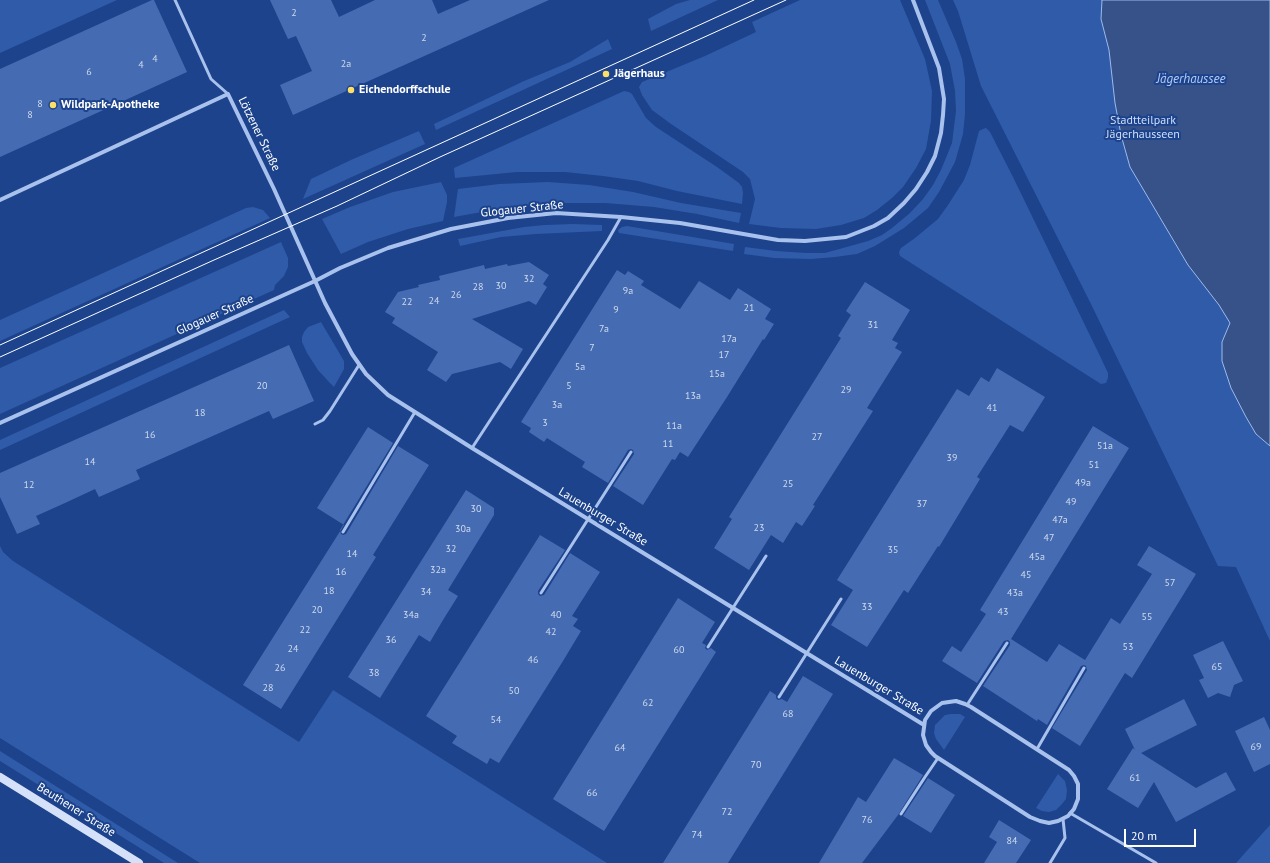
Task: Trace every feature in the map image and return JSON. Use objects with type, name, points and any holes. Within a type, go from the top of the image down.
[{"type":"street","name":"Glogauer Straße","points":[[0,423],[315,281],[340,268],[388,248],[451,229],[508,218],[556,213],[621,217],[680,224],[778,240],[805,241],[846,237],[861,232],[888,218],[904,203],[916,189],[935,156],[943,115],[944,99],[939,68],[913,0]]},
{"type":"street","name":"Lötzener Straße","points":[[0,200],[228,94],[274,189],[315,281]]},
{"type":"street","name":"Lauenburger Straße","points":[[315,281],[324,303],[352,354],[366,374],[388,394],[588,520],[924,725]]},
{"type":"street","name":"Lauenburger Straße","points":[[956,701],[967,705],[1068,770],[1074,776],[1078,784],[1078,799],[1074,809],[1070,813],[1063,819],[1049,823],[1030,817],[931,752],[926,745],[923,735],[925,720],[931,710],[942,703],[956,701]]},
{"type":"street","name":"Beuthener Straße","points":[[0,778],[139,863]]},
{"type":"lane","points":[[175,0],[211,79],[228,94]]},
{"type":"lane","points":[[472,448],[604,246],[621,217]]},
{"type":"lane","points":[[315,424],[323,420],[330,411],[360,365]]},
{"type":"lane","points":[[343,532],[415,412]]},
{"type":"lane","points":[[541,593],[631,452]]},
{"type":"lane","points":[[708,647],[766,556]]},
{"type":"lane","points":[[779,697],[841,599]]},
{"type":"lane","points":[[967,705],[1007,644]]},
{"type":"lane","points":[[1036,749],[1084,668]]},
{"type":"lane","points":[[901,814],[938,758]]},
{"type":"lane","points":[[1070,813],[1156,863]]},
{"type":"lane","points":[[1050,863],[1065,838],[1063,819]]},
{"type":"green space","points":[[0,0],[117,0],[0,53]]},
{"type":"green space","points":[[690,0],[718,0],[651,31],[648,19],[676,4]]},
{"type":"green space","points":[[800,0],[900,0],[925,59],[932,91],[931,121],[926,149],[916,168],[903,187],[877,210],[864,218],[841,225],[816,229],[781,228],[749,224],[755,199],[750,179],[743,172],[652,110],[642,95],[639,87],[642,82],[705,56],[756,32],[752,22]]},
{"type":"green space","points":[[925,0],[938,0],[962,59],[965,79],[965,114],[963,134],[955,162],[939,192],[928,208],[904,228],[875,246],[857,254],[811,259],[774,258],[744,254],[745,247],[776,251],[825,253],[868,241],[882,235],[910,213],[933,185],[952,143],[956,111],[955,91],[950,64]]},
{"type":"green space","name":"Stadtteilpark Jägerhausseen","points":[[953,0],[1270,0],[1270,641],[1236,567],[1218,566],[1090,302],[981,86],[958,11]]},
{"type":"green space","points":[[608,39],[612,49],[436,130],[434,124],[524,81],[570,62]]},
{"type":"green space","points":[[624,91],[632,94],[646,118],[656,127],[739,183],[742,187],[743,193],[742,204],[677,191],[638,181],[565,172],[517,172],[455,178],[454,168]]},
{"type":"green space","points":[[986,128],[990,132],[1013,177],[1108,373],[1106,383],[1101,384],[900,256],[899,252],[901,248],[938,219],[948,205],[964,180],[970,165],[979,131]]},
{"type":"green space","points":[[419,131],[425,144],[303,199],[311,179],[353,159]]},
{"type":"green space","points":[[441,182],[447,195],[443,221],[408,229],[368,242],[341,254],[322,219],[350,207],[393,192]]},
{"type":"green space","points":[[548,182],[589,185],[633,192],[681,203],[741,213],[739,223],[654,207],[605,203],[551,203],[504,208],[454,217],[458,189],[499,184]]},
{"type":"green space","points":[[253,207],[263,210],[270,218],[0,341],[0,320],[246,208]]},
{"type":"green space","points":[[573,224],[602,225],[602,231],[501,237],[460,246],[458,239],[524,227]]},
{"type":"green space","points":[[627,226],[734,244],[733,251],[619,233],[618,230]]},
{"type":"green space","points":[[281,242],[288,258],[288,267],[284,276],[275,285],[274,290],[0,414],[0,368]]},
{"type":"green space","points":[[284,310],[290,317],[0,450],[0,440]]},
{"type":"green space","points":[[321,322],[344,361],[344,369],[334,387],[318,370],[302,342],[304,332],[308,327]]},
{"type":"green space","points":[[0,546],[3,552],[13,561],[299,742],[333,690],[607,863],[200,863],[0,738]]},
{"type":"green space","points":[[960,714],[965,717],[944,750],[936,739],[934,733],[935,725],[945,715]]},
{"type":"green space","points":[[0,751],[178,863],[164,863],[0,761]]},
{"type":"green space","points":[[1058,774],[1065,781],[1067,790],[1066,799],[1056,810],[1049,812],[1036,808]]},
{"type":"green space","points":[[1270,825],[1270,863],[1236,863]]},
{"type":"water","name":"Jägerhaussee","points":[[1102,0],[1270,0],[1270,446],[1256,434],[1246,417],[1231,388],[1222,361],[1222,342],[1230,323],[1219,305],[1188,265],[1130,167],[1121,135],[1115,103],[1109,50],[1101,19]]},
{"type":"building","points":[[154,0],[187,72],[0,157],[0,69]]},
{"type":"building","points":[[270,0],[331,0],[339,17],[375,0],[432,0],[438,14],[470,0],[549,0],[293,115],[280,85],[312,71],[296,36],[288,39]]},
{"type":"building","points":[[529,262],[549,275],[543,284],[547,287],[536,305],[529,301],[472,319],[523,349],[511,369],[500,362],[452,374],[446,382],[427,370],[438,352],[392,323],[395,318],[385,312],[398,292],[419,287],[418,285],[440,280],[439,276],[484,265],[485,269],[507,264],[508,266]]},
{"type":"building","points":[[617,270],[625,275],[628,271],[644,281],[641,285],[680,309],[699,281],[730,300],[738,288],[771,309],[765,319],[774,324],[688,457],[680,452],[675,460],[672,459],[643,505],[613,486],[634,454],[633,450],[628,450],[608,483],[582,467],[585,462],[547,438],[544,442],[529,432],[531,428],[521,422]]},
{"type":"building","points":[[865,282],[910,310],[892,340],[898,343],[895,348],[902,352],[867,408],[873,411],[813,505],[815,506],[802,526],[796,522],[783,543],[771,535],[749,570],[714,548],[732,519],[729,517],[841,338],[838,336],[851,315],[846,311]]},
{"type":"building","points":[[289,345],[314,401],[273,419],[269,411],[136,470],[140,479],[99,497],[95,489],[36,516],[40,524],[17,534],[0,497],[0,473]]},
{"type":"building","points":[[997,368],[1045,397],[1023,432],[1010,425],[977,477],[980,479],[939,547],[938,546],[908,593],[904,590],[867,647],[831,625],[853,590],[837,580],[957,389],[969,396],[981,377],[989,382]]},
{"type":"building","points":[[1093,426],[1129,448],[1011,639],[1047,662],[1059,644],[1085,660],[1111,618],[1120,624],[1152,574],[1137,565],[1149,546],[1196,574],[1132,678],[1125,673],[1080,746],[1052,728],[1087,670],[1086,666],[1081,666],[1047,725],[1038,719],[1037,721],[983,686],[1010,645],[1008,640],[1004,641],[977,683],[942,661],[952,646],[961,652],[986,614],[980,610]]},
{"type":"building","points":[[368,427],[393,443],[343,525],[317,508]]},
{"type":"building","points":[[398,446],[429,465],[373,555],[376,557],[281,709],[243,685],[340,531],[343,535],[346,534]]},
{"type":"building","points":[[466,490],[494,508],[494,515],[448,590],[458,596],[430,642],[419,635],[380,698],[348,677]]},
{"type":"building","points":[[540,535],[565,550],[538,591],[540,596],[544,595],[570,553],[600,572],[572,616],[578,619],[573,626],[581,631],[499,763],[490,758],[487,764],[452,743],[457,736],[426,716]]},
{"type":"building","points":[[678,598],[715,622],[702,643],[706,645],[705,648],[707,650],[711,648],[716,652],[604,831],[553,799]]},
{"type":"building","points":[[1223,641],[1243,681],[1234,685],[1230,697],[1218,693],[1208,698],[1199,680],[1204,678],[1193,655]]},
{"type":"building","points":[[803,676],[833,694],[728,863],[663,863],[770,691],[776,695],[778,700],[782,699],[787,702]]},
{"type":"building","points":[[1184,699],[1197,725],[1141,753],[1196,788],[1226,772],[1236,790],[1176,822],[1154,782],[1138,808],[1107,789],[1133,748],[1135,750],[1125,729]]},
{"type":"building","points":[[1264,717],[1270,730],[1270,764],[1254,772],[1235,731]]},
{"type":"building","points":[[894,758],[923,775],[898,815],[862,863],[819,863],[858,797],[866,802]]},
{"type":"building","points":[[928,778],[955,795],[931,833],[903,816]]},
{"type":"building","points":[[999,820],[1031,840],[1016,863],[984,863],[997,842],[989,837]]},
{"type":"tram line","points":[[0,345],[754,0]]},
{"type":"tram line","points":[[0,357],[337,206],[440,157],[786,0]]},
{"type":"place","name":"Jägerhaus","points":[[606,74]]},
{"type":"place","name":"Eichendorffschule","points":[[351,90]]},
{"type":"place","name":"Wildpark-Apotheke","points":[[53,105]]}]
